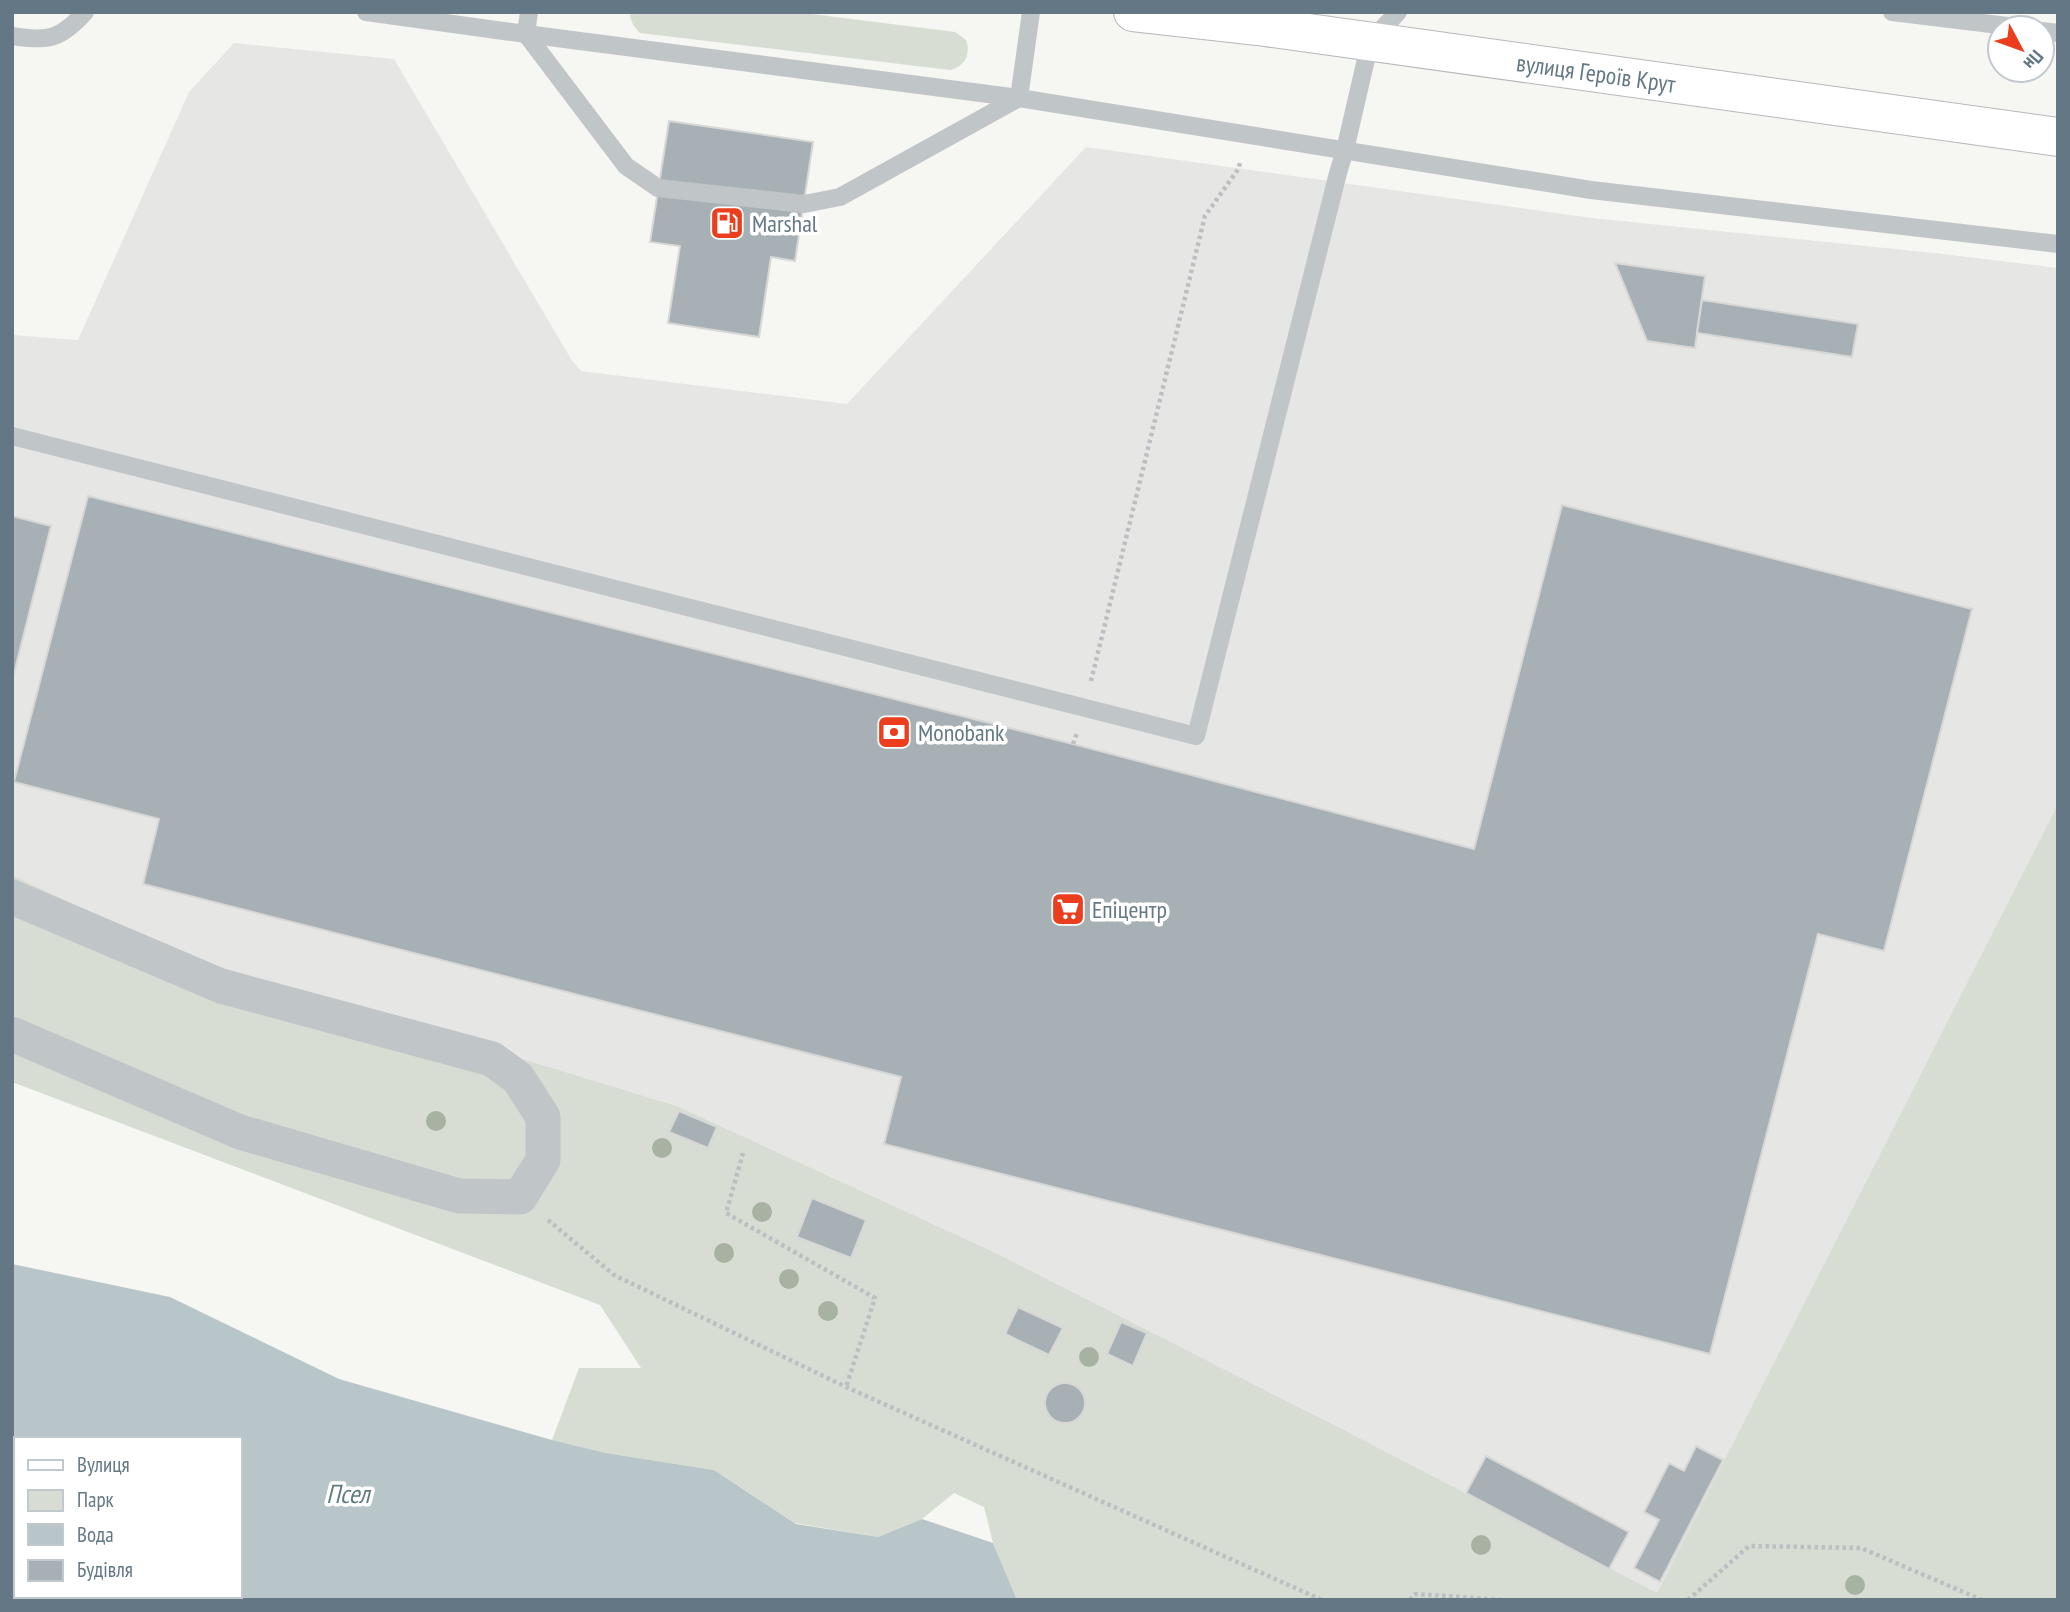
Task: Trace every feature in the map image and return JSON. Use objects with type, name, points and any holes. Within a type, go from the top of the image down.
[{"type":"main road","name":"вулиця Героїв Крут","points":[[1133,12],[1258,26],[2058,137]]},
{"type":"street","points":[[12,897],[221,986],[492,1059],[518,1078],[543,1117],[542,1160],[520,1197],[458,1196],[240,1132],[12,1034]]},
{"type":"lane","points":[[12,36],[45,40],[70,29],[85,12]]},
{"type":"lane","points":[[366,12],[1019,98],[1591,190],[2058,244]]},
{"type":"lane","points":[[529,12],[526,34],[626,166],[658,188],[804,204],[840,197],[1019,98]]},
{"type":"lane","points":[[1019,98],[1031,12]]},
{"type":"lane","points":[[12,436],[1196,736],[1370,43],[1398,12]]},
{"type":"lane","points":[[1892,12],[1986,17]]},
{"type":"path","points":[[1073,744],[1205,216],[1240,167],[1245,134]]},
{"type":"path","points":[[743,1153],[726,1213],[875,1298],[846,1387]]},
{"type":"path","points":[[520,1197],[614,1275],[846,1387],[1322,1600]]},
{"type":"path","points":[[1688,1600],[1749,1546],[1861,1548],[1982,1600]]},
{"type":"path","points":[[1410,1600],[1415,1594],[1503,1600]]},
{"type":"shaded area","points":[[234,43],[394,59],[571,359],[581,371],[847,404],[1086,147],[1592,218],[2058,268],[2058,804],[1657,1594],[1340,1428],[998,1254],[677,1106],[181,955],[12,875],[12,335],[78,340],[189,92]]},
{"type":"green space","points":[[630,12],[796,12],[955,32],[966,40],[968,50],[963,63],[950,70],[640,33],[633,24]]},
{"type":"green space","points":[[2058,804],[2058,1600],[1017,1600],[993,1543],[984,1507],[954,1493],[922,1519],[878,1537],[795,1523],[714,1470],[606,1453],[552,1440],[579,1368],[641,1368],[600,1305],[12,1082],[12,875],[181,955],[677,1106],[998,1254],[1657,1593]]},
{"type":"water","name":"Псел","points":[[12,1264],[170,1297],[339,1379],[552,1440],[606,1453],[714,1470],[796,1524],[878,1537],[922,1519],[993,1543],[1017,1600],[12,1600]]},
{"type":"building","name":"Marshal","points":[[669,121],[813,142],[795,261],[771,257],[759,337],[668,323],[680,246],[650,242]]},
{"type":"building","points":[[1615,263],[1705,276],[1695,348],[1647,341]]},
{"type":"building","points":[[1702,300],[1858,324],[1852,357],[1697,333]]},
{"type":"building","name":"Епіцентр","points":[[88,496],[1073,744],[1474,849],[1562,505],[1972,609],[1884,951],[1818,934],[1710,1354],[884,1144],[901,1077],[143,884],[159,819],[14,782]]},
{"type":"building","points":[[12,516],[51,526],[12,681]]},
{"type":"building","points":[[679,1111],[717,1127],[708,1148],[669,1132]]},
{"type":"building","points":[[812,1198],[866,1220],[851,1258],[797,1237]]},
{"type":"building","points":[[1018,1307],[1063,1328],[1049,1355],[1005,1334]]},
{"type":"building","points":[[1121,1322],[1147,1333],[1133,1366],[1107,1354]]},
{"type":"building","points":[[1065,1383],[1079,1389],[1085,1403],[1079,1417],[1065,1423],[1051,1417],[1045,1403],[1051,1389]]},
{"type":"building","points":[[1696,1446],[1723,1460],[1660,1582],[1634,1568],[1659,1520],[1644,1512],[1669,1463],[1684,1471]]},
{"type":"building","points":[[1486,1456],[1629,1532],[1609,1569],[1466,1493]]},
{"type":"place","name":"Marshal","points":[[727,223]]},
{"type":"place","name":"Monobank","points":[[894,732]]},
{"type":"place","name":"Епіцентр","points":[[1068,909]]}]
